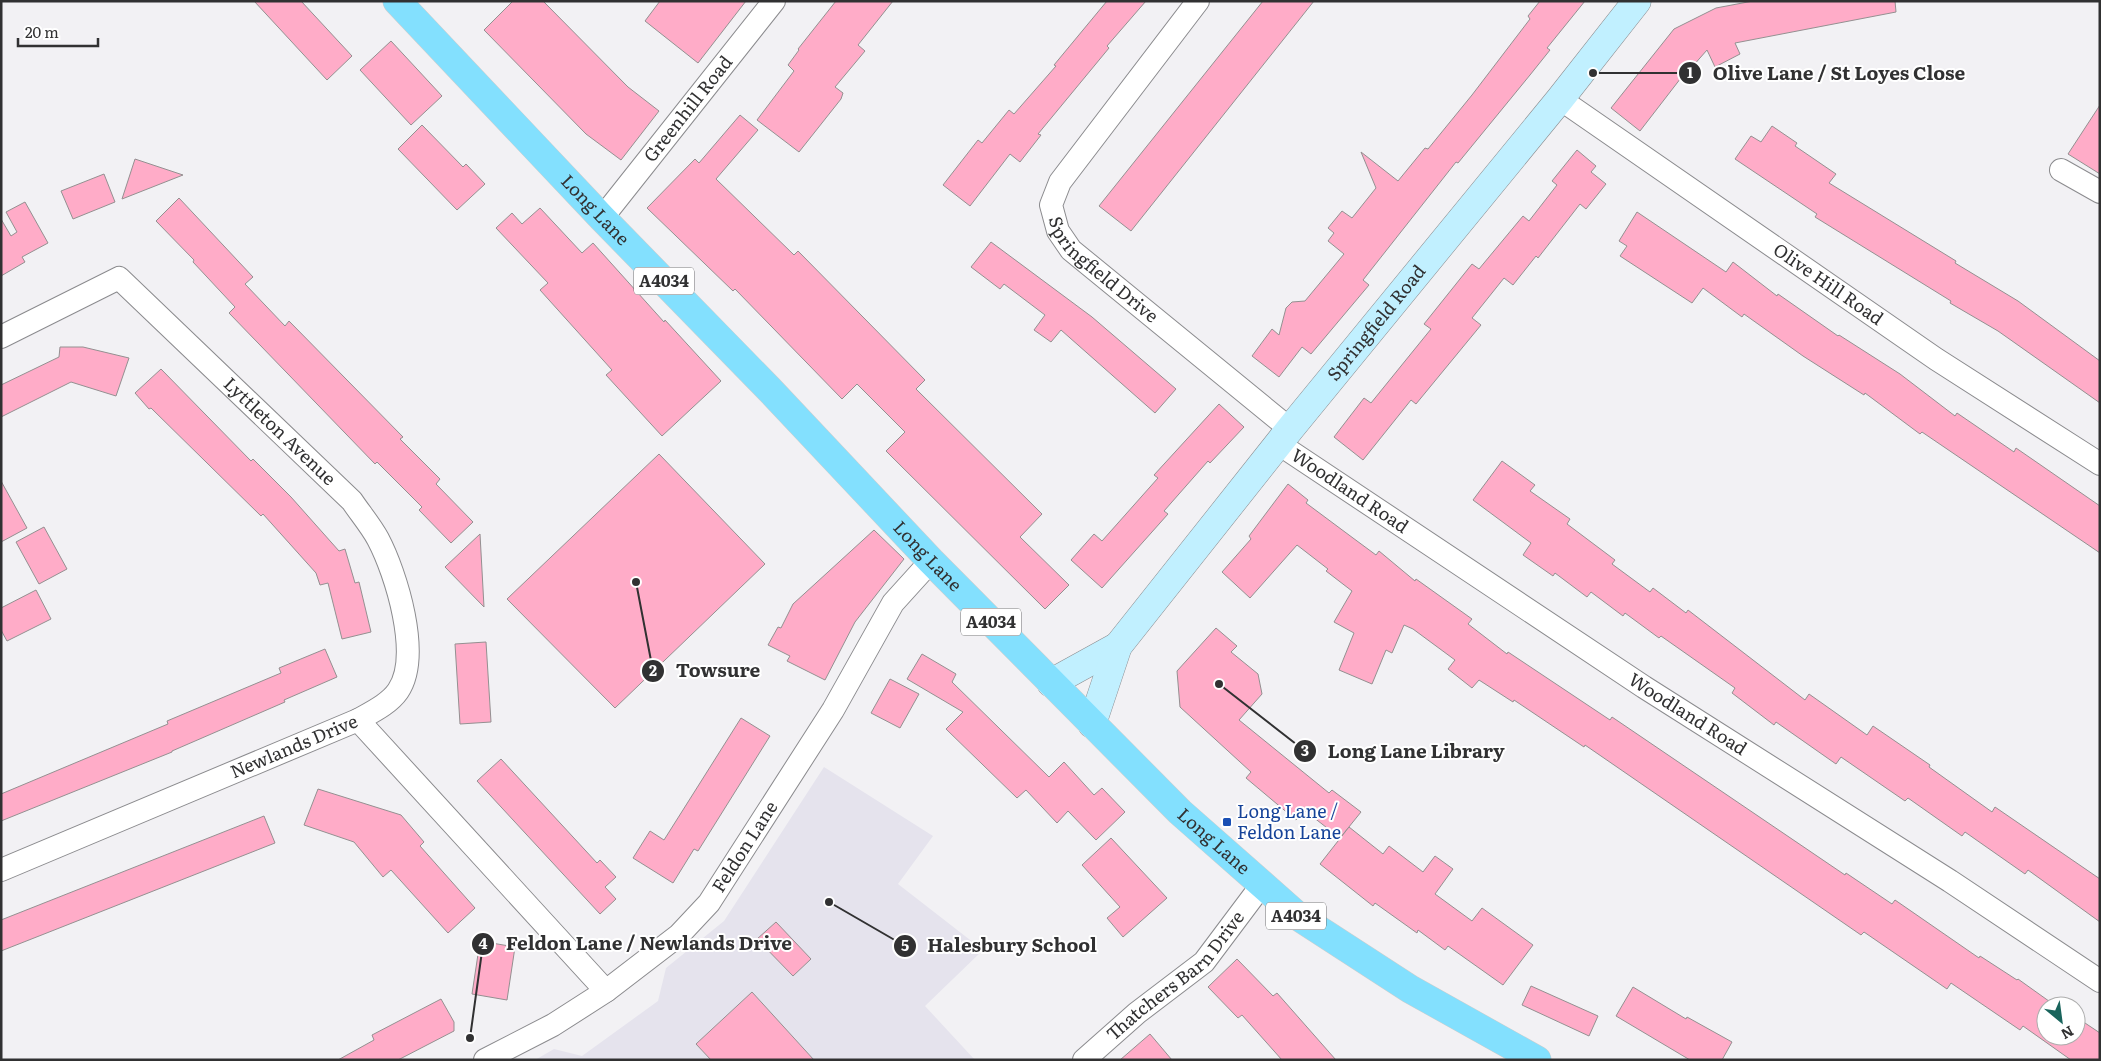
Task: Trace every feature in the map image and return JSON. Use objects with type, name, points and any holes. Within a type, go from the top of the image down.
[{"type":"main road","name":"Long Lane","points":[[397,1],[931,561],[1180,812],[1299,918],[1410,989],[1537,1060]]},
{"type":"street","name":"Greenhill Road","points":[[602,218],[774,1]]},
{"type":"street","name":"Springfield Drive","points":[[1198,1],[1060,182],[1050,205],[1058,231],[1071,250],[1284,437]]},
{"type":"street","name":"Springfield Road","points":[[1092,724],[1118,646],[1284,437],[1560,99],[1637,1]]},
{"type":"street","name":"Olive Hill Road","points":[[1560,99],[1936,359],[2100,464]]},
{"type":"street","points":[[2061,170],[2100,192]]},
{"type":"street","name":"Lyttleton Avenue","points":[[1,337],[119,278],[352,501],[378,538],[382,547],[393,575],[408,636],[407,667],[398,690],[380,707],[358,720]]},
{"type":"street","name":"Woodland Road","points":[[1284,437],[1644,687],[1950,881],[2100,981]]},
{"type":"street","name":"Feldon Lane","points":[[485,1060],[554,1024],[606,991],[679,935],[709,903],[833,710],[893,603],[931,561]]},
{"type":"street","name":"Springfield Road","points":[[1051,683],[1118,646]]},
{"type":"street","name":"Newlands Drive","points":[[1,870],[358,720],[606,991]]},
{"type":"street","name":"Thatchers Barn Drive","points":[[1084,1060],[1137,1013],[1204,962],[1261,886]]},
{"type":"shaded area","points":[[824,767],[933,836],[898,884],[983,950],[925,1006],[975,1060],[535,1060],[554,1049],[582,1056],[658,1001],[666,968],[724,921]]},
{"type":"building","points":[[254,1],[301,1],[352,56],[327,80]]},
{"type":"building","points":[[513,1],[543,1],[628,87],[659,111],[621,160],[586,134],[484,30]]},
{"type":"building","points":[[660,1],[746,1],[698,63],[645,21]]},
{"type":"building","points":[[836,1],[893,1],[858,45],[865,51],[835,87],[843,93],[841,99],[799,152],[757,120],[794,71],[788,65],[798,49]]},
{"type":"building","points":[[1107,1],[1146,1],[1107,46],[1109,48],[1038,134],[1041,135],[1020,162],[1010,154],[970,206],[943,185],[978,140],[982,143],[1009,110],[1014,114],[1056,66],[1054,65]]},
{"type":"building","points":[[1263,1],[1314,1],[1131,231],[1099,206]]},
{"type":"building","points":[[1540,1],[1585,1],[1547,48],[1550,50],[1458,163],[1456,162],[1363,280],[1369,285],[1311,354],[1302,347],[1279,377],[1252,356],[1272,329],[1279,335],[1286,308],[1292,302],[1305,301],[1344,254],[1328,241],[1334,233],[1328,228],[1342,211],[1352,218],[1376,188],[1361,152],[1398,181],[1425,148],[1428,149],[1472,95],[1530,19],[1528,16]]},
{"type":"building","points":[[1753,1],[1895,1],[1896,12],[1735,43],[1740,54],[1715,67],[1707,50],[1684,74],[1640,131],[1611,108],[1674,29],[1716,8]]},
{"type":"building","points":[[391,41],[442,96],[411,125],[360,70]]},
{"type":"building","points":[[2100,105],[2100,174],[2068,154]]},
{"type":"building","points":[[740,115],[758,130],[716,179],[794,255],[798,251],[925,380],[916,389],[1042,514],[1020,537],[1069,585],[1045,609],[886,451],[905,432],[857,384],[842,399],[735,289],[733,291],[647,208],[695,159],[699,163]]},
{"type":"building","points":[[422,125],[463,167],[466,164],[485,184],[457,210],[398,149]]},
{"type":"building","points":[[1772,126],[1797,143],[1795,146],[1836,174],[1829,183],[2018,301],[2100,361],[2100,403],[1998,331],[1950,303],[1951,301],[1815,217],[1817,214],[1735,159],[1751,136],[1761,142]]},
{"type":"building","points":[[1577,150],[1596,166],[1591,172],[1606,184],[1586,209],[1580,204],[1538,258],[1536,256],[1513,285],[1504,278],[1472,318],[1481,325],[1416,404],[1411,400],[1363,460],[1334,437],[1364,398],[1371,403],[1431,329],[1424,324],[1472,264],[1479,269],[1523,216],[1529,221],[1557,185],[1552,181]]},
{"type":"building","points":[[135,159],[183,175],[122,199]]},
{"type":"building","points":[[104,174],[115,202],[73,219],[61,191]]},
{"type":"building","points":[[179,198],[253,277],[245,284],[285,326],[289,321],[403,437],[400,439],[440,479],[436,484],[473,522],[451,543],[419,510],[422,507],[377,462],[375,464],[229,313],[235,307],[193,262],[194,260],[156,221]]},
{"type":"building","points":[[25,202],[48,243],[22,257],[25,262],[1,276],[1,219],[11,236],[17,232],[6,212]]},
{"type":"building","points":[[540,208],[582,253],[593,243],[664,322],[665,320],[721,381],[662,436],[606,375],[612,370],[540,290],[548,283],[496,228],[512,213],[522,224]]},
{"type":"building","points":[[1637,212],[1726,272],[1733,262],[1777,296],[1778,294],[1838,336],[1900,374],[1955,416],[1957,413],[2014,452],[2016,448],[2100,506],[2100,553],[1922,432],[1920,434],[1865,393],[1864,395],[1803,356],[1744,314],[1742,317],[1703,288],[1692,303],[1620,256],[1627,246],[1619,241]]},
{"type":"building","points":[[991,242],[1092,317],[1176,389],[1155,413],[1061,330],[1051,342],[1034,330],[1045,315],[1004,284],[1000,289],[971,267]]},
{"type":"building","points":[[60,347],[83,347],[129,358],[116,396],[71,382],[1,417],[1,385],[59,357]]},
{"type":"building","points":[[161,369],[251,461],[253,459],[291,497],[339,551],[345,549],[355,583],[359,582],[371,632],[342,639],[328,583],[320,585],[316,573],[263,514],[261,516],[151,408],[149,409],[135,393]]},
{"type":"building","points":[[1219,404],[1244,427],[1210,463],[1208,461],[1164,511],[1168,514],[1102,588],[1071,560],[1094,534],[1102,541],[1158,478],[1154,475]]},
{"type":"building","points":[[659,454],[765,564],[615,708],[507,599]]},
{"type":"building","points":[[1502,461],[1535,485],[1530,491],[1570,519],[1567,524],[1615,560],[1612,564],[1650,592],[1653,588],[1686,613],[1688,610],[1805,700],[1809,694],[1867,735],[1873,726],[1930,765],[1929,767],[1992,812],[1995,807],[2100,879],[2100,922],[2028,870],[2025,874],[1965,832],[1962,836],[1908,798],[1905,801],[1841,757],[1836,764],[1776,722],[1774,725],[1732,693],[1735,688],[1661,636],[1659,638],[1625,613],[1623,616],[1591,592],[1587,597],[1555,573],[1553,576],[1523,555],[1531,543],[1473,500]]},
{"type":"building","points":[[1,481],[27,528],[1,542]]},
{"type":"building","points":[[1288,484],[1308,500],[1306,503],[1376,555],[1379,551],[1415,581],[1416,579],[1472,619],[1468,624],[1507,654],[1508,652],[1610,720],[1612,717],[1845,875],[1846,873],[1892,904],[1895,900],[1979,958],[1980,956],[2042,996],[2036,996],[2036,1035],[2023,1026],[2020,1030],[1951,983],[1947,989],[1864,932],[1861,935],[1585,745],[1584,747],[1514,700],[1513,702],[1479,680],[1472,688],[1448,669],[1455,660],[1413,629],[1404,625],[1392,653],[1386,650],[1372,684],[1339,670],[1354,633],[1334,622],[1352,591],[1297,545],[1250,598],[1222,572],[1251,539],[1249,536]]},
{"type":"building","points":[[44,527],[67,569],[39,584],[16,542]]},
{"type":"building","points":[[874,530],[904,559],[855,622],[825,680],[787,661],[790,656],[768,645],[778,627],[781,628],[793,604]]},
{"type":"building","points":[[480,534],[484,607],[445,567]]},
{"type":"building","points":[[36,590],[51,619],[7,641],[1,630],[1,608]]},
{"type":"building","points":[[1216,628],[1237,646],[1231,652],[1258,674],[1262,694],[1239,720],[1329,793],[1332,790],[1361,812],[1340,838],[1304,810],[1296,820],[1246,778],[1251,772],[1180,707],[1177,671]]},
{"type":"building","points":[[486,642],[491,722],[460,724],[455,644]]},
{"type":"building","points":[[325,649],[337,677],[172,752],[1,821],[1,794],[168,724],[167,721],[281,673],[279,668]]},
{"type":"building","points":[[922,654],[956,674],[952,682],[1049,777],[1064,762],[1094,795],[1102,788],[1125,812],[1096,840],[1068,811],[1057,823],[1026,790],[1017,798],[946,729],[963,712],[907,679]]},
{"type":"building","points":[[890,679],[919,694],[900,728],[871,713]]},
{"type":"building","points":[[741,718],[770,736],[698,851],[694,849],[673,883],[633,858],[650,831],[664,840]]},
{"type":"building","points":[[501,759],[597,863],[600,860],[616,877],[605,887],[616,899],[600,914],[477,781]]},
{"type":"building","points":[[318,789],[401,815],[424,842],[420,846],[475,908],[448,933],[391,870],[383,877],[354,842],[304,825]]},
{"type":"building","points":[[264,816],[275,843],[1,951],[1,920]]},
{"type":"building","points":[[1349,827],[1383,854],[1389,846],[1423,872],[1435,856],[1453,869],[1435,894],[1472,921],[1482,908],[1533,945],[1503,985],[1448,946],[1445,950],[1418,930],[1417,933],[1375,903],[1373,906],[1320,864]]},
{"type":"building","points":[[1111,838],[1167,898],[1123,937],[1107,918],[1120,907],[1082,865]]},
{"type":"building","points":[[776,922],[811,959],[793,976],[757,939]]},
{"type":"building","points":[[480,941],[515,947],[507,1000],[472,994]]},
{"type":"building","points":[[1237,959],[1273,996],[1277,993],[1336,1060],[1282,1060],[1242,1015],[1238,1018],[1208,987]]},
{"type":"building","points":[[1531,986],[1598,1016],[1589,1036],[1522,1005]]},
{"type":"building","points":[[1633,987],[1686,1019],[1687,1017],[1732,1042],[1722,1060],[1690,1060],[1616,1016]]},
{"type":"building","points":[[752,992],[814,1060],[711,1060],[696,1044]]},
{"type":"building","points":[[441,999],[454,1022],[454,1031],[398,1060],[338,1060],[374,1040],[372,1035]]},
{"type":"building","points":[[2086,1024],[2100,1033],[2100,1060],[2071,1060],[2051,1046],[2086,1046]]},
{"type":"building","points":[[1150,1034],[1172,1060],[1120,1060]]},
{"type":"place","name":"Olive Lane / St Loyes Close","points":[[1593,73]]},
{"type":"place","name":"Towsure","points":[[636,582]]},
{"type":"place","name":"Long Lane Library","points":[[1219,684]]},
{"type":"place","name":"Long Lane / Feldon Lane","points":[[1227,822]]},
{"type":"place","name":"Halesbury School","points":[[829,902]]},
{"type":"place","name":"Feldon Lane / Newlands Drive","points":[[470,1038]]}]
